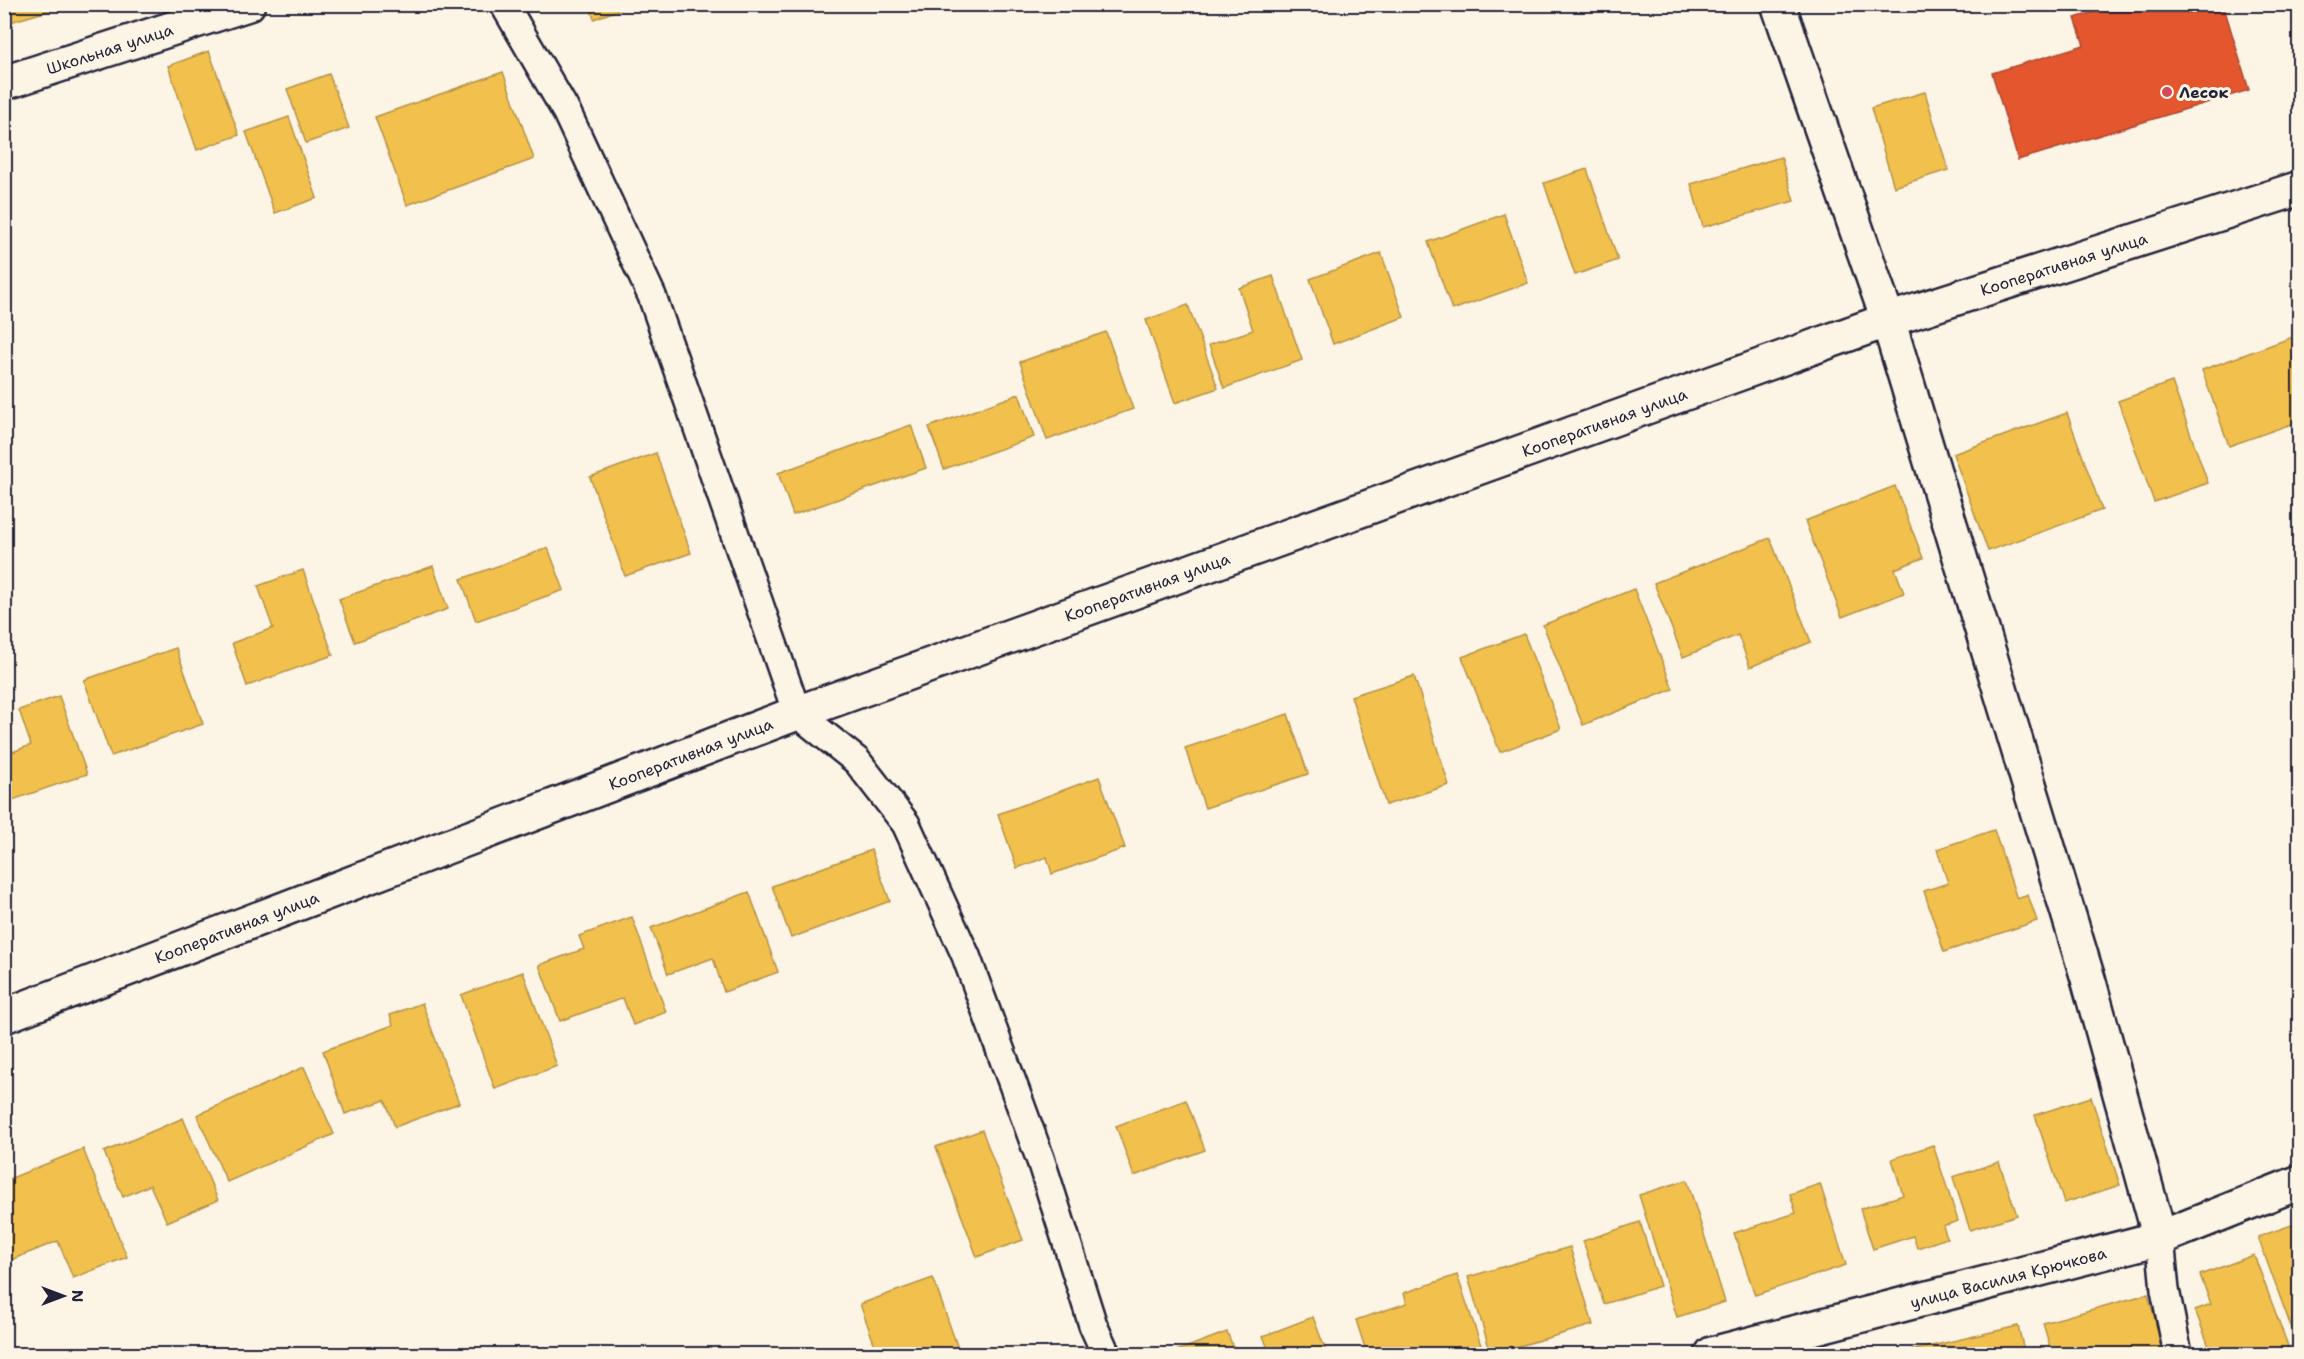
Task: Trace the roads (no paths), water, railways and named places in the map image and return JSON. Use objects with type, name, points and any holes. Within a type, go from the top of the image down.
[{"type":"street","name":"Школьная улица","points":[[4,83],[248,4]]},
{"type":"street","points":[[1778,4],[1888,320],[2089,981],[2160,1238]]},
{"type":"street","name":"Кооперативная улица","points":[[4,1016],[797,713],[1888,320],[2300,188]]},
{"type":"street","name":"улица Василия Крючкова","points":[[1712,1354],[2160,1238],[2300,1182]]},
{"type":"lane","points":[[504,4],[567,113],[652,296],[797,713],[857,761],[906,824],[966,956],[1041,1161],[1093,1325],[1106,1354]]},
{"type":"lane","points":[[2160,1238],[2165,1290],[2178,1354]]},
{"type":"place","name":"Лесок","points":[[2167,92]]}]
